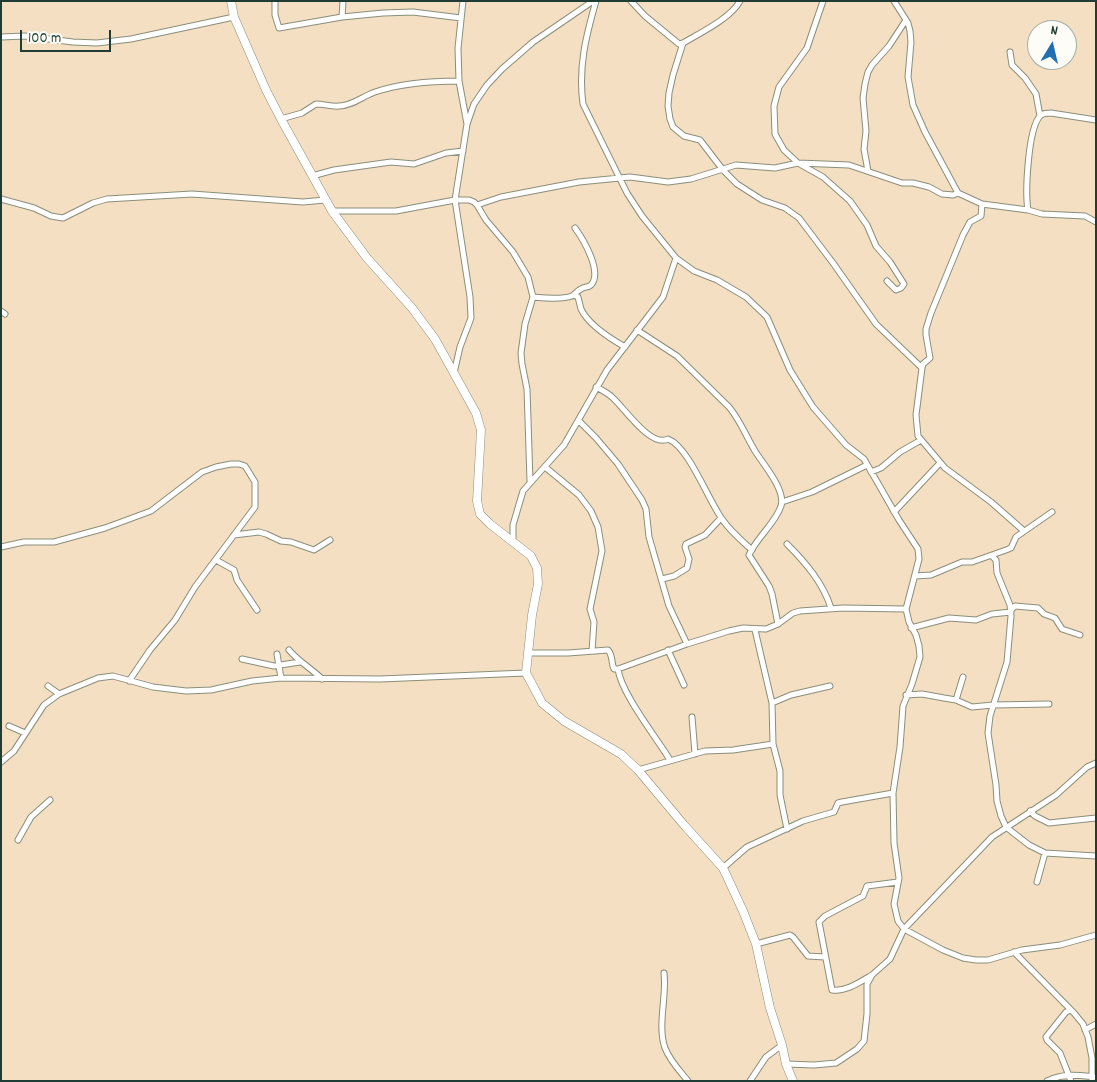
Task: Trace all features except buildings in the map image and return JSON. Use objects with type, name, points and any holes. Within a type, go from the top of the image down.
[{"type":"main road","points":[[231,1],[234,17],[281,120],[326,200],[367,258],[412,308],[435,339],[476,413],[481,430],[477,501],[480,514],[531,556],[537,568],[538,584],[532,615],[526,673],[542,703],[564,721],[621,754],[638,770],[723,868],[756,944],[770,1008],[786,1064],[793,1081]]},
{"type":"street","points":[[275,1],[275,15],[279,28],[342,17],[413,12],[461,18]]},
{"type":"street","points":[[342,17],[343,1]]},
{"type":"street","points":[[463,1],[458,48],[459,81],[467,124]]},
{"type":"street","points":[[454,374],[460,347],[471,318],[470,297],[455,200],[467,124],[474,104],[487,85],[532,42],[594,1]]},
{"type":"street","points":[[594,1],[581,61],[583,104],[623,187],[642,216],[676,258],[694,271],[732,288],[756,305],[767,318],[790,370],[813,407],[846,445],[858,453],[867,465],[919,551],[919,559],[906,609],[919,646],[920,657],[903,706],[900,747],[893,793],[894,843],[898,882],[894,904],[895,914],[904,929],[942,950],[963,958],[988,960],[1014,952],[1060,945],[1096,936]]},
{"type":"street","points":[[631,1],[679,44],[718,22],[740,1]]},
{"type":"street","points":[[823,1],[807,48],[779,87],[774,106],[775,134],[784,150],[798,163],[823,177],[850,201],[867,224],[876,246],[890,262],[904,284],[896,290],[887,281]]},
{"type":"street","points":[[894,1],[906,20],[910,37],[908,77],[913,105],[925,132],[958,193],[982,204],[1028,210],[1042,214],[1085,216],[1096,222]]},
{"type":"street","points":[[1,37],[26,36],[73,42],[97,42],[130,39],[234,17]]},
{"type":"street","points":[[868,172],[864,149],[866,130],[865,84],[872,65],[889,46],[906,20]]},
{"type":"street","points":[[683,43],[672,75],[669,93],[670,119],[678,132],[684,136],[700,140],[723,170],[737,184],[762,200],[784,208],[799,218],[876,324],[922,368]]},
{"type":"street","points":[[1010,52],[1012,65],[1025,78],[1036,94],[1040,116]]},
{"type":"street","points":[[281,120],[302,114],[316,104],[338,107],[374,92],[398,86],[424,82],[459,81]]},
{"type":"street","points":[[1028,210],[1026,199],[1030,147],[1036,122],[1040,116],[1044,113],[1051,113],[1096,120]]},
{"type":"street","points":[[312,176],[334,170],[391,162],[414,164],[446,153],[463,151]]},
{"type":"street","points":[[477,205],[501,197],[579,182],[630,177],[668,182],[691,179],[736,165],[775,168],[798,163],[849,165],[902,183],[914,183],[929,187],[942,194],[953,195],[958,193]]},
{"type":"street","points":[[1,199],[34,208],[50,216],[63,218],[93,203],[107,199],[192,194],[303,202],[326,200]]},
{"type":"street","points":[[332,210],[396,211],[455,200],[468,200],[477,205],[486,220],[513,252],[528,277],[533,297],[525,324],[522,353],[522,364],[527,389],[530,481]]},
{"type":"street","points":[[982,204],[982,216],[970,222],[963,236],[926,329],[930,358],[923,364],[922,368],[916,415],[916,432],[940,463],[1024,531]]},
{"type":"street","points":[[533,297],[550,298],[574,295],[581,288],[589,287],[594,281],[594,271],[587,245],[575,228]]},
{"type":"street","points":[[513,541],[513,525],[522,491],[564,445],[607,370],[663,297],[676,258]]},
{"type":"street","points":[[574,295],[578,297],[581,309],[586,316],[604,334],[625,347]]},
{"type":"street","points":[[637,330],[677,356],[729,407],[775,481],[782,502],[775,517],[752,550],[750,557],[772,594],[778,624]]},
{"type":"street","points":[[596,387],[612,397],[641,428],[655,439],[664,441],[668,438],[675,442],[690,462],[721,518],[735,535],[752,550]]},
{"type":"street","points":[[579,421],[608,452],[642,500],[646,509],[649,537],[669,606],[687,644]]},
{"type":"street","points":[[872,472],[881,468],[900,452],[921,440]]},
{"type":"street","points":[[894,512],[940,463]]},
{"type":"street","points":[[1,547],[24,542],[54,542],[105,528],[151,511],[202,472],[216,467],[239,464],[245,466],[250,471],[255,482],[255,506],[196,587],[175,620],[150,650],[129,681]]},
{"type":"street","points":[[782,502],[812,492],[867,465]]},
{"type":"street","points":[[545,467],[579,495],[591,511],[598,527],[602,551],[590,609],[594,622],[592,651]]},
{"type":"street","points":[[915,576],[931,575],[962,562],[972,562],[1011,548],[1014,539],[1052,512]]},
{"type":"street","points":[[662,579],[674,576],[687,568],[689,559],[685,547],[686,544],[705,535],[721,518]]},
{"type":"street","points":[[234,535],[259,532],[281,541],[291,542],[314,550],[330,540]]},
{"type":"street","points":[[786,544],[801,558],[815,576],[831,608]]},
{"type":"street","points":[[992,556],[996,560],[997,573],[1011,611],[1007,662],[990,716],[988,732],[997,801],[1001,816],[1006,827],[1029,845],[1045,853],[1096,856]]},
{"type":"street","points":[[216,560],[234,570],[237,580],[256,610]]},
{"type":"street","points":[[912,628],[950,618],[976,620],[992,614],[1011,611],[1015,606],[1038,608],[1044,614],[1055,618],[1062,629],[1080,635]]},
{"type":"street","points":[[528,653],[568,654],[608,650],[614,668],[618,669],[668,650],[743,628],[766,629],[778,624],[793,613],[800,611],[831,608],[906,609]]},
{"type":"street","points":[[755,630],[772,703],[773,744],[780,771],[780,795],[787,829]]},
{"type":"street","points":[[289,650],[300,662],[309,666],[323,679]]},
{"type":"street","points":[[668,650],[684,685]]},
{"type":"street","points":[[277,654],[281,678]]},
{"type":"street","points":[[242,659],[274,666],[300,662]]},
{"type":"street","points":[[618,669],[619,676],[632,702],[670,760]]},
{"type":"street","points":[[1,762],[14,752],[44,705],[59,694],[98,678],[113,676],[153,687],[186,692],[211,690],[252,681],[281,678],[380,679],[526,673]]},
{"type":"street","points":[[956,700],[963,677]]},
{"type":"street","points":[[48,686],[59,694]]},
{"type":"street","points":[[772,703],[791,694],[830,686]]},
{"type":"street","points":[[906,695],[922,694],[956,700],[972,707],[1049,704]]},
{"type":"street","points":[[692,717],[695,754]]},
{"type":"street","points":[[9,726],[25,733]]},
{"type":"street","points":[[638,770],[695,754],[773,744]]},
{"type":"street","points":[[786,1064],[814,1065],[836,1063],[857,1049],[864,1041],[867,1014],[867,984],[872,976],[890,959],[904,929],[992,837],[1056,795],[1086,767],[1095,763]]},
{"type":"street","points":[[723,868],[747,847],[803,821],[834,812],[838,803],[893,793]]},
{"type":"street","points":[[18,840],[31,817],[50,800]]},
{"type":"street","points":[[1030,811],[1035,816],[1049,823],[1096,818]]},
{"type":"street","points":[[1037,882],[1045,853]]},
{"type":"street","points":[[872,976],[852,986],[835,991],[832,990],[819,922],[821,919],[863,896],[867,886],[898,882]]},
{"type":"street","points":[[756,944],[790,935],[794,937],[806,954],[825,957]]},
{"type":"street","points":[[1014,952],[1071,1010],[1088,1037],[1093,1078],[1068,1074],[1047,1081]]},
{"type":"street","points":[[664,973],[663,1040],[670,1057],[688,1081]]},
{"type":"street","points":[[1070,1081],[1060,1053],[1047,1040],[1046,1036],[1066,1012],[1071,1010]]},
{"type":"street","points":[[1085,1030],[1096,1024]]},
{"type":"street","points":[[750,1081],[766,1058],[782,1045]]}]
